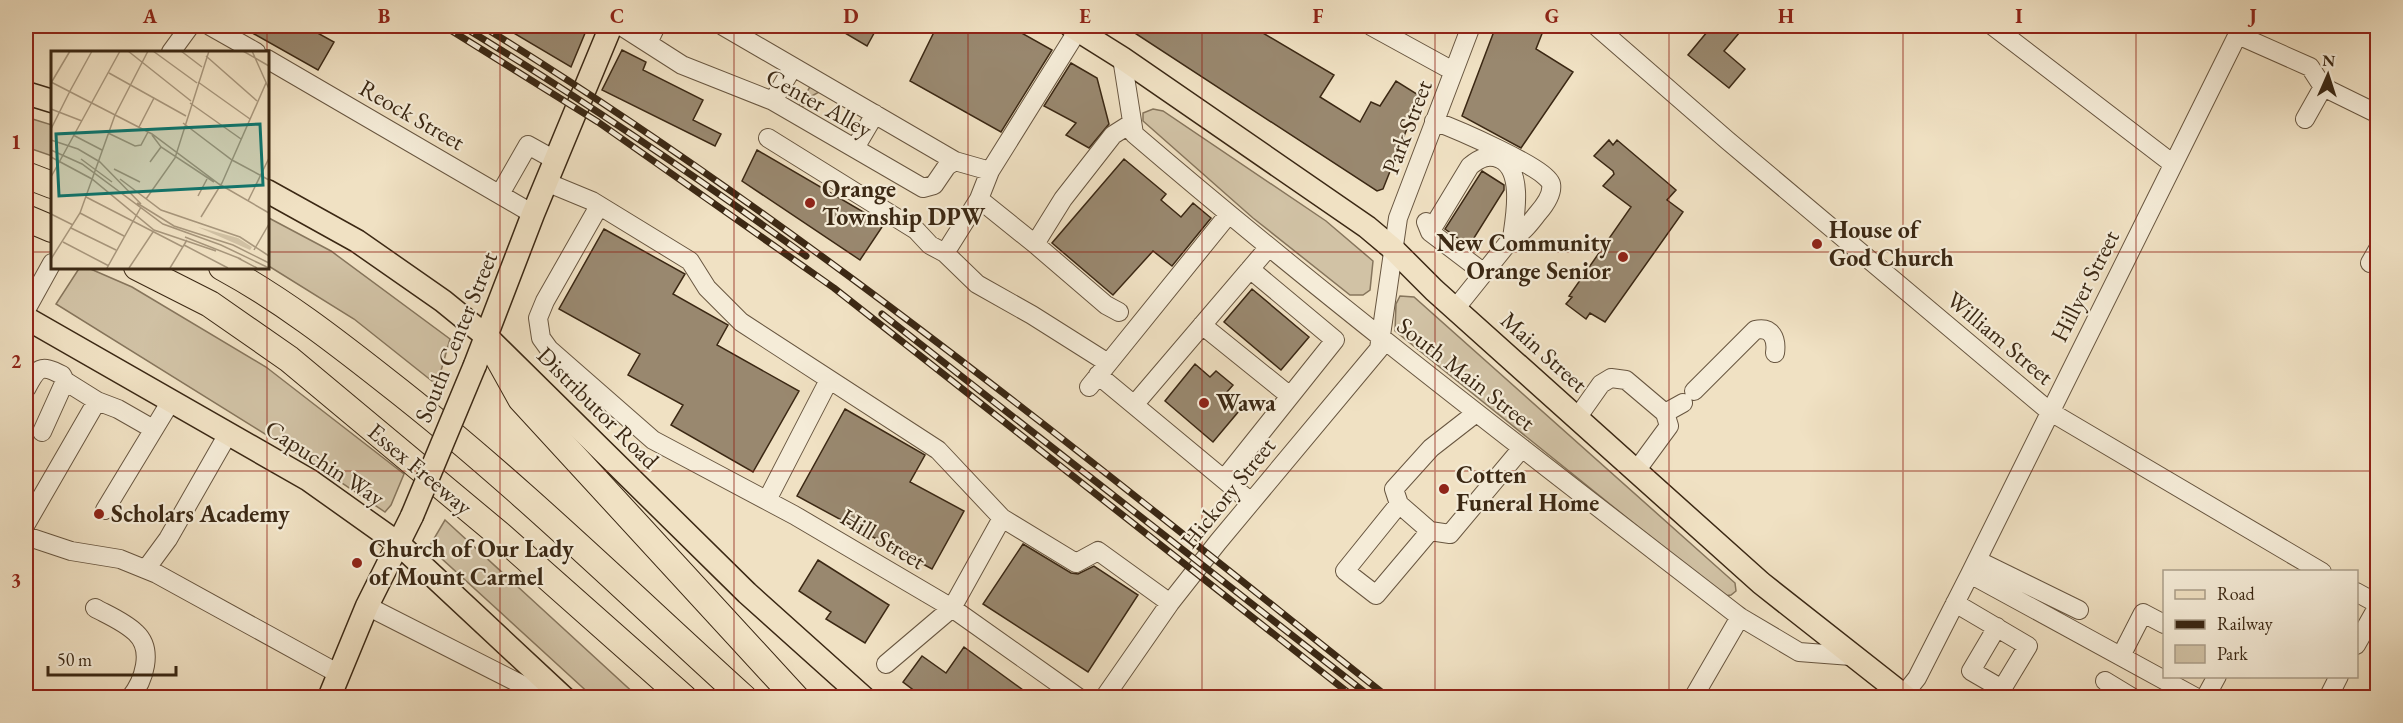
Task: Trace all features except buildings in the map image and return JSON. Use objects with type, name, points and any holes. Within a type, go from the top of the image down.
[{"type":"highway","points":[[26,175],[51,185]]},
{"type":"highway","points":[[26,218],[51,229]]},
{"type":"highway","name":"Essex Freeway","points":[[139,268],[210,304],[289,359],[500,535],[684,698]]},
{"type":"highway","name":"Essex Freeway","points":[[224,268],[315,325],[412,401],[476,454],[744,698]]},
{"type":"highway","points":[[486,336],[521,399],[796,698]]},
{"type":"main road","name":"South Center Street","points":[[329,698],[367,606],[412,516],[611,26]]},
{"type":"main road","name":"Main Street","points":[[1074,28],[1122,58],[1367,227],[1455,309],[1761,583],[1904,697]]},
{"type":"main road","points":[[26,93],[51,101]]},
{"type":"main road","name":"Distributor Road","points":[[268,192],[357,241],[443,301],[486,336],[747,593],[864,698]]},
{"type":"main road","name":"Capuchin Way","points":[[26,318],[309,480],[399,544],[564,698]]},
{"type":"street","points":[[172,51],[190,26]]},
{"type":"street","points":[[210,26],[254,51]]},
{"type":"street","name":"Center Alley","points":[[621,26],[682,64],[773,101],[923,188],[934,185],[947,166],[955,161]]},
{"type":"street","points":[[648,43],[656,26]]},
{"type":"street","points":[[723,26],[955,161],[990,171]]},
{"type":"street","points":[[1371,26],[1395,31],[1453,71]]},
{"type":"street","name":"Park Street","points":[[1392,248],[1398,218],[1471,26]]},
{"type":"street","name":"William Street","points":[[1596,26],[1727,140],[2049,411],[2319,570]]},
{"type":"street","points":[[1993,26],[2173,164]]},
{"type":"street","points":[[945,253],[979,199],[990,171],[1074,28]]},
{"type":"street","points":[[2240,30],[2310,67],[2323,87],[2378,114]]},
{"type":"street","name":"Hillyer Street","points":[[1904,697],[1917,678],[1974,567],[2049,411],[2240,30]]},
{"type":"street","name":"South Main Street","points":[[1122,58],[1134,134],[1268,248],[1740,617],[1799,652],[1851,656]]},
{"type":"street","name":"Reock Street","points":[[268,60],[533,214]]},
{"type":"street","points":[[773,101],[793,67]]},
{"type":"street","points":[[2305,119],[2323,87]]},
{"type":"street","points":[[855,148],[875,114]]},
{"type":"street","points":[[1434,121],[1488,145],[1547,176],[1551,184],[1551,194],[1542,208],[1522,234],[1512,238],[1455,309]]},
{"type":"street","points":[[1035,244],[1063,199],[1113,135],[1132,123]]},
{"type":"street","points":[[1455,129],[1466,147],[1467,154]]},
{"type":"street","points":[[768,138],[897,217],[916,230],[930,245],[945,253],[977,284],[1032,315],[1098,375],[1251,502]]},
{"type":"street","points":[[500,194],[528,145],[555,160]]},
{"type":"street","points":[[1484,273],[1430,232],[1426,222],[1467,154],[1488,145]]},
{"type":"street","points":[[1430,232],[1470,166],[1480,158],[1495,157],[1510,166],[1514,176],[1516,204],[1512,238]]},
{"type":"street","points":[[546,182],[599,206],[690,261],[707,288],[741,322],[938,450],[1002,518],[1076,563],[1098,551],[1170,603]]},
{"type":"street","points":[[979,199],[1106,305],[1119,312]]},
{"type":"street","name":"Hill Street","points":[[599,206],[545,301],[537,324],[541,338],[549,349],[653,440],[767,500],[952,608],[1079,698]]},
{"type":"street","points":[[1098,375],[1228,215]]},
{"type":"street","points":[[1134,405],[1268,248]]},
{"type":"street","name":"Hickory Street","points":[[1104,698],[1170,603],[1379,349],[1392,248]]},
{"type":"street","points":[[26,310],[51,265]]},
{"type":"street","points":[[1224,479],[1335,340],[1250,269]]},
{"type":"street","points":[[1202,325],[1290,396]]},
{"type":"street","points":[[1665,413],[1689,397],[1755,330],[1771,332],[1777,341],[1775,353]]},
{"type":"street","points":[[26,389],[41,368],[62,375],[63,387],[42,432]]},
{"type":"street","points":[[1577,418],[1601,384],[1611,378],[1626,380],[1665,413],[1669,426],[1636,471]]},
{"type":"street","points":[[767,500],[829,380]]},
{"type":"street","points":[[64,381],[97,401],[118,409],[153,429]]},
{"type":"street","points":[[26,524],[97,401]]},
{"type":"street","points":[[105,510],[171,401]]},
{"type":"street","points":[[1476,412],[1431,448],[1394,489],[1399,504],[1430,531],[1450,534],[1522,448]]},
{"type":"street","points":[[151,572],[228,434]]},
{"type":"street","points":[[1399,504],[1345,571],[1376,595],[1430,531]]},
{"type":"street","points":[[886,664],[952,608],[1002,518]]},
{"type":"street","points":[[26,537],[71,551],[120,559],[151,572],[339,674]]},
{"type":"street","points":[[1974,567],[2079,610]]},
{"type":"street","points":[[1974,567],[2121,656],[2172,692],[2197,698]]},
{"type":"street","points":[[2358,593],[2378,605],[2358,641]]},
{"type":"street","points":[[1955,603],[1997,627]]},
{"type":"street","points":[[367,606],[548,698]]},
{"type":"street","points":[[95,608],[136,633],[142,643],[145,671],[130,698]]},
{"type":"street","points":[[2121,656],[2143,613],[2163,623]]},
{"type":"street","points":[[1693,698],[1740,617]]},
{"type":"street","points":[[2205,698],[2216,678]]},
{"type":"street","points":[[2328,698],[2338,678]]},
{"type":"street","points":[[2104,681],[2133,698]]},
{"type":"green space","points":[[811,85],[821,91],[808,98],[813,101],[797,109]]},
{"type":"green space","points":[[1153,109],[1163,111],[1326,221],[1373,261],[1370,290],[1363,295],[1350,295],[1253,218],[1143,121],[1143,113]]},
{"type":"green space","points":[[26,117],[51,125],[51,156],[26,147]]},
{"type":"green space","points":[[268,218],[331,251],[450,339],[437,385],[354,319],[268,266]]},
{"type":"green space","points":[[79,268],[88,268],[132,287],[266,367],[404,474],[391,505],[385,512],[315,465],[56,304]]},
{"type":"green space","points":[[1400,296],[1414,297],[1735,583],[1736,591],[1724,596],[1395,331],[1396,304]]},
{"type":"green space","points":[[445,520],[638,697],[593,697],[429,547]]},
{"type":"railway","points":[[444,26],[598,122],[834,288],[1355,698]]},
{"type":"railway","points":[[462,26],[636,138],[806,256]]},
{"type":"railway","points":[[482,26],[601,102],[832,264],[1057,435],[1389,698]]},
{"type":"railway","points":[[882,314],[1372,698]]},
{"type":"place","name":"Orange Township DPW","points":[[810,203]]},
{"type":"place","name":"House of God Church","points":[[1817,244]]},
{"type":"place","name":"New Community Orange Senior","points":[[1623,257]]},
{"type":"place","name":"Wawa","points":[[1204,403]]},
{"type":"place","name":"Cotten Funeral Home","points":[[1444,489]]},
{"type":"place","name":"Scholars Academy","points":[[99,514]]},
{"type":"place","name":"Church of Our Lady of Mount Carmel","points":[[357,563]]}]
